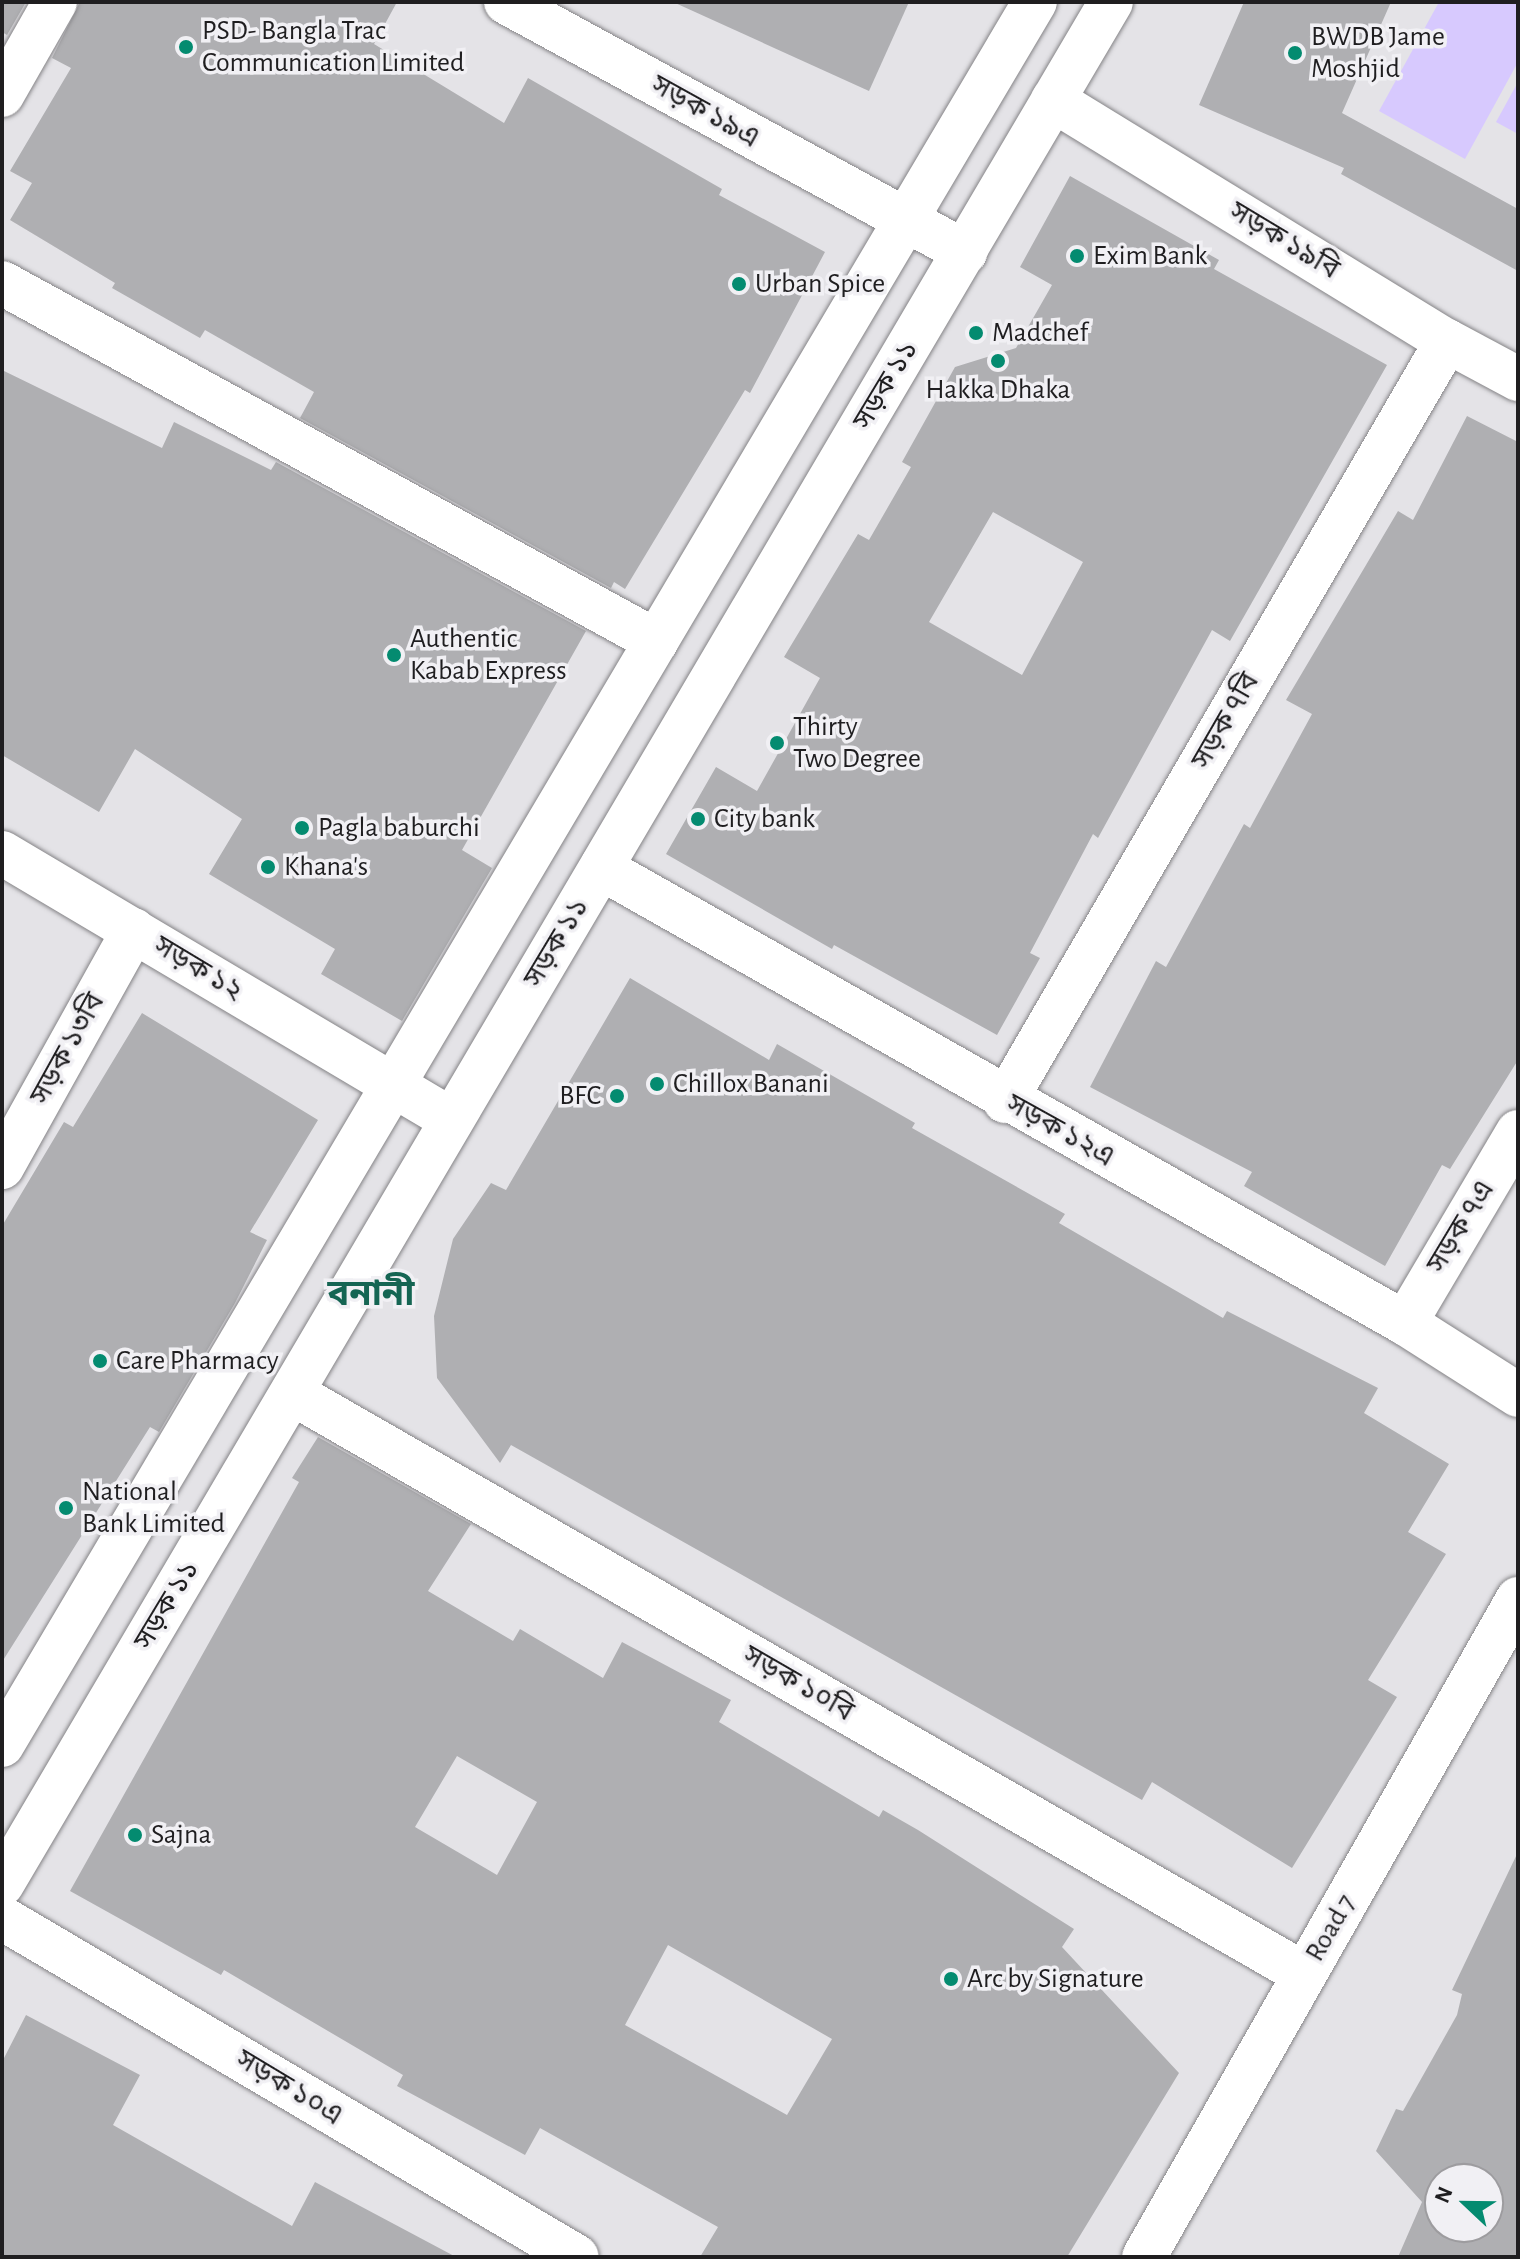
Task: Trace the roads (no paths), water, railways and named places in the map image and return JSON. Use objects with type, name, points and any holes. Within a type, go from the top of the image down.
[{"type":"street","points":[[2,95],[55,2]]},
{"type":"street","name":"সড়ক ১৯এ","points":[[506,2],[965,252]]},
{"type":"street","points":[[2,1745],[1035,2]]},
{"type":"street","name":"সড়ক ১১","points":[[2,1884],[1111,2]]},
{"type":"street","name":"সড়ক ১৯বি","points":[[1053,100],[1447,341],[1518,379]]},
{"type":"street","points":[[2,283],[656,641]]},
{"type":"street","name":"সড়ক ৭বি","points":[[1005,1101],[1447,341]]},
{"type":"street","name":"সড়ক ১২","points":[[2,853],[452,1120]]},
{"type":"street","name":"সড়ক ১২এ","points":[[601,868],[1005,1101],[1405,1323],[1518,1395]]},
{"type":"street","name":"সড়ক ১৩বি","points":[[2,1167],[134,930]]},
{"type":"street","name":"সড়ক ৭এ","points":[[1405,1323],[1518,1132]]},
{"type":"street","name":"সড়ক ১০বি","points":[[292,1393],[1304,1974]]},
{"type":"street","name":"Road 7","points":[[1144,2257],[1518,1599]]},
{"type":"street","name":"সড়ক ১০এ","points":[[2,1918],[577,2257]]},
{"type":"place","name":"PSD- Bangla Trac Communication Limited","points":[[186,47]]},
{"type":"place","name":"BWDB Jame Moshjid","points":[[1295,53]]},
{"type":"place","name":"Exim Bank","points":[[1077,256]]},
{"type":"place","name":"Urban Spice","points":[[739,284]]},
{"type":"place","name":"Madchef","points":[[976,333]]},
{"type":"place","name":"Hakka Dhaka","points":[[998,361]]},
{"type":"place","name":"Authentic Kabab Express","points":[[394,655]]},
{"type":"place","name":"Thirty Two Degree","points":[[777,743]]},
{"type":"place","name":"City bank","points":[[698,819]]},
{"type":"place","name":"Pagla baburchi","points":[[302,828]]},
{"type":"place","name":"Khana's","points":[[268,867]]},
{"type":"place","name":"Chillox Banani","points":[[657,1084]]},
{"type":"place","name":"BFC","points":[[617,1096]]},
{"type":"place","name":"Care Pharmacy","points":[[100,1361]]},
{"type":"place","name":"National Bank Limited","points":[[66,1508]]},
{"type":"place","name":"Sajna","points":[[135,1835]]},
{"type":"place","name":"Arc by Signature","points":[[951,1979]]},
{"type":"district","name":"বনানী","points":[[371,1295]]}]
